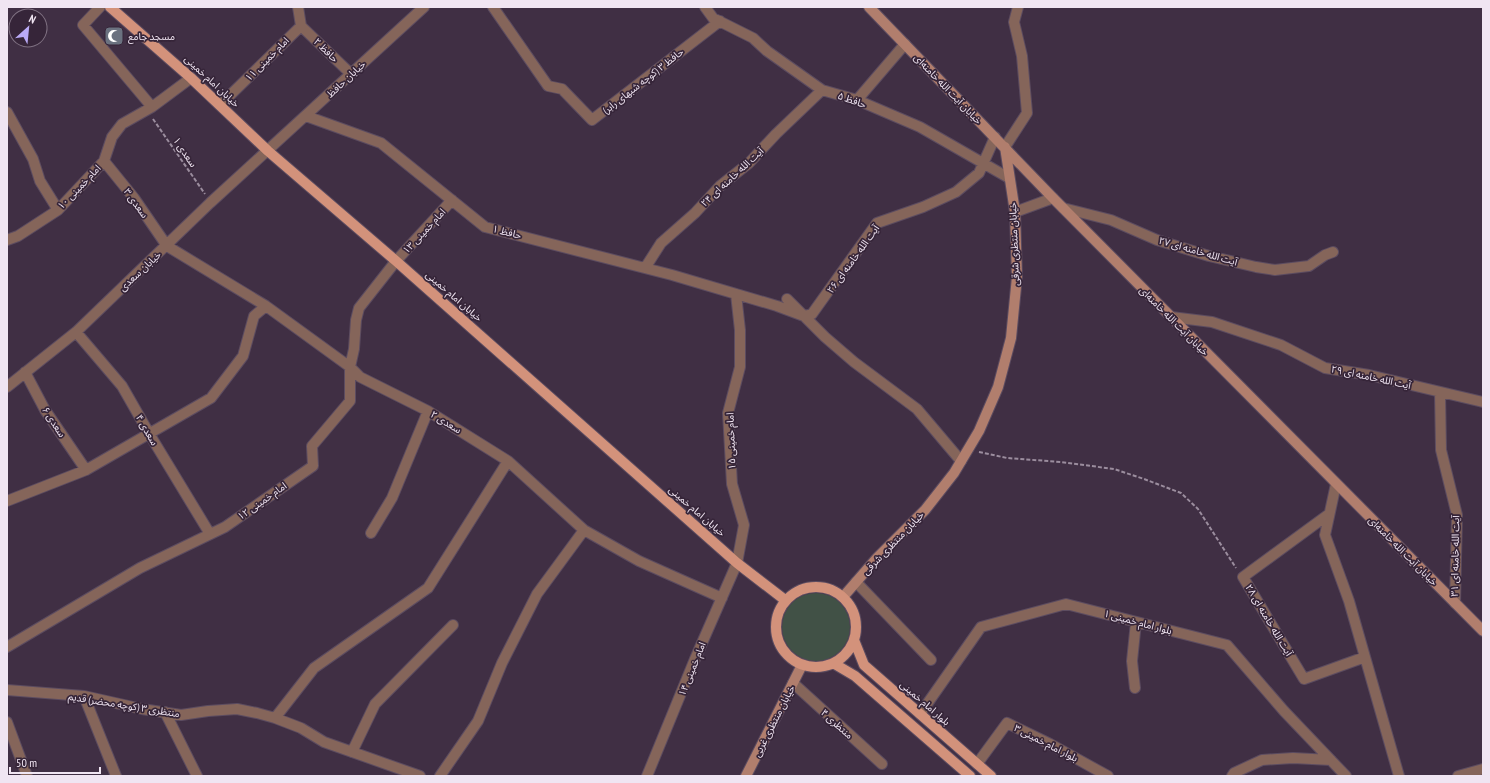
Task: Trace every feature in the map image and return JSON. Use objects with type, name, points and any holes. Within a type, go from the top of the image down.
[{"type":"main road","name":"خیابان امام خمینی","points":[[110,7],[191,78],[268,151],[396,261],[737,563],[785,600]]},
{"type":"main road","name":"خیابان آیت الله خامنه‌ای","points":[[869,7],[1053,198],[1483,631]]},
{"type":"main road","name":"خیابان منتظری شرقی","points":[[843,597],[877,558],[925,510],[954,473],[978,431],[998,387],[1012,338],[1017,277],[1015,212],[1005,147]]},
{"type":"main road","points":[[807,587],[820,587],[832,590],[843,597],[850,606],[855,617],[856,629],[854,640],[849,650],[842,658],[833,663],[818,667],[802,665],[791,659],[782,649],[776,637],[775,624],[778,611],[785,600],[795,592],[807,587]]},
{"type":"main road","name":"بلوار امام خمینی","points":[[854,640],[864,665],[991,776]]},
{"type":"main road","points":[[833,663],[855,676],[970,776]]},
{"type":"main road","name":"خیابان منتظری غربی","points":[[746,776],[802,665]]},
{"type":"street","points":[[100,7],[83,25],[149,108]]},
{"type":"street","points":[[298,7],[301,26]]},
{"type":"street","name":"خیابان حافظ","points":[[268,151],[424,7]]},
{"type":"street","name":"حافظ ۳ (کوچه شبهای رابر)","points":[[493,7],[548,86],[562,89],[592,120],[720,21]]},
{"type":"street","name":"حافظ ۵","points":[[705,7],[713,18],[753,38],[767,51],[822,90],[857,100],[920,127],[1009,178]]},
{"type":"street","points":[[1005,147],[1027,112],[1022,56],[1014,22],[1018,7]]},
{"type":"street","name":"حافظ ۲","points":[[301,26],[351,74]]},
{"type":"street","name":"امام خمینی ۱۱","points":[[220,105],[301,26]]},
{"type":"street","points":[[857,100],[905,44]]},
{"type":"street","name":"امام خمینی ۱۰","points":[[7,240],[18,236],[58,210],[104,161],[112,137],[122,124],[149,108],[191,78]]},
{"type":"street","name":"آیت الله خامنه ای ۲۴","points":[[645,268],[661,243],[695,213],[720,186],[749,163],[776,134],[822,90]]},
{"type":"street","points":[[7,112],[33,159],[40,181],[58,210]]},
{"type":"street","name":"حافظ ۱","points":[[306,116],[381,143],[486,227],[645,268],[736,294]]},
{"type":"street","name":"آیت الله خامنه ای ۲۶","points":[[804,316],[812,314],[877,223],[923,208],[956,192],[979,173],[995,137]]},
{"type":"street","name":"خیابان سعدی","points":[[7,386],[76,332],[210,203],[268,151]]},
{"type":"street","name":"سعدی ۳","points":[[104,161],[134,198],[167,246]]},
{"type":"street","points":[[1015,212],[1053,198]]},
{"type":"street","name":"امام خمینی ۱۳","points":[[396,261],[452,200]]},
{"type":"street","name":"آیت الله خامنه ای ۲۷","points":[[1063,208],[1111,220],[1157,240],[1209,256],[1256,267],[1275,270],[1310,266],[1325,255],[1333,252]]},
{"type":"street","name":"سعدی ۲","points":[[167,246],[266,306],[350,367],[360,377],[428,411],[508,461],[584,530],[639,560],[722,598]]},
{"type":"street","name":"امام خمینی ۱۲","points":[[7,647],[140,568],[225,527],[313,466],[312,446],[350,401],[350,367],[354,349],[356,320],[359,308],[396,261]]},
{"type":"street","points":[[736,294],[804,316]]},
{"type":"street","name":"امام خمینی ۱۵","points":[[736,294],[740,330],[740,367],[728,413],[732,484],[744,525],[737,563]]},
{"type":"street","points":[[787,299],[825,337],[854,362],[917,409],[961,461]]},
{"type":"street","points":[[7,501],[86,470],[150,435],[211,398],[243,356],[254,316],[266,306]]},
{"type":"street","name":"آیت الله خامنه ای ۲۹","points":[[1171,317],[1212,322],[1281,345],[1325,368],[1369,375],[1483,402]]},
{"type":"street","name":"سعدی ۴","points":[[76,332],[122,386],[210,534]]},
{"type":"street","name":"سعدی ۶","points":[[25,372],[45,410],[86,470]]},
{"type":"street","name":"آیت الله خامنه ای ۳۱","points":[[1440,392],[1441,450],[1457,515],[1455,603]]},
{"type":"street","points":[[371,533],[392,498],[428,411]]},
{"type":"street","points":[[276,718],[314,668],[428,588],[508,461]]},
{"type":"street","points":[[1336,484],[1325,535],[1350,601],[1399,776]]},
{"type":"street","name":"آیت الله خامنه ای ۲۸","points":[[1329,514],[1243,576],[1304,679],[1365,657]]},
{"type":"street","points":[[440,776],[478,721],[502,663],[537,594],[584,530]]},
{"type":"street","name":"امام خمینی ۱۴","points":[[647,776],[695,659],[737,563]]},
{"type":"street","points":[[856,582],[931,660]]},
{"type":"street","name":"بلوار امام خمینی ۱","points":[[920,714],[981,626],[1066,604],[1227,645],[1284,710],[1346,776]]},
{"type":"street","points":[[1135,688],[1132,661],[1136,622]]},
{"type":"street","points":[[352,752],[375,704],[453,625]]},
{"type":"street","name":"منتظری ۴","points":[[793,683],[882,764]]},
{"type":"street","name":"منتظری ۳ (کوچه محضر) قدیم","points":[[7,690],[84,696],[181,715],[237,709],[276,718],[301,728],[324,742],[420,776]]},
{"type":"street","points":[[84,696],[116,776]]},
{"type":"street","points":[[165,712],[196,776]]},
{"type":"street","points":[[7,722],[27,776]]},
{"type":"street","name":"بلوار امام خمینی ۳","points":[[977,764],[1007,723],[1050,744],[1108,776]]},
{"type":"street","points":[[1232,776],[1262,760],[1293,758],[1330,760]]},
{"type":"street","points":[[1458,776],[1483,769]]},
{"type":"path","name":"سعدی ۱","points":[[149,108],[210,203]]},
{"type":"path","points":[[968,450],[1007,458],[1061,462],[1114,469],[1181,493],[1198,509],[1239,572]]},
{"type":"green space","points":[[816,593],[829,596],[840,603],[847,614],[850,627],[847,640],[840,651],[829,658],[816,661],[803,658],[792,651],[785,640],[782,627],[785,614],[792,603],[803,596]]},
{"type":"place","name":"مسجد جامع","points":[[114,36]]}]
